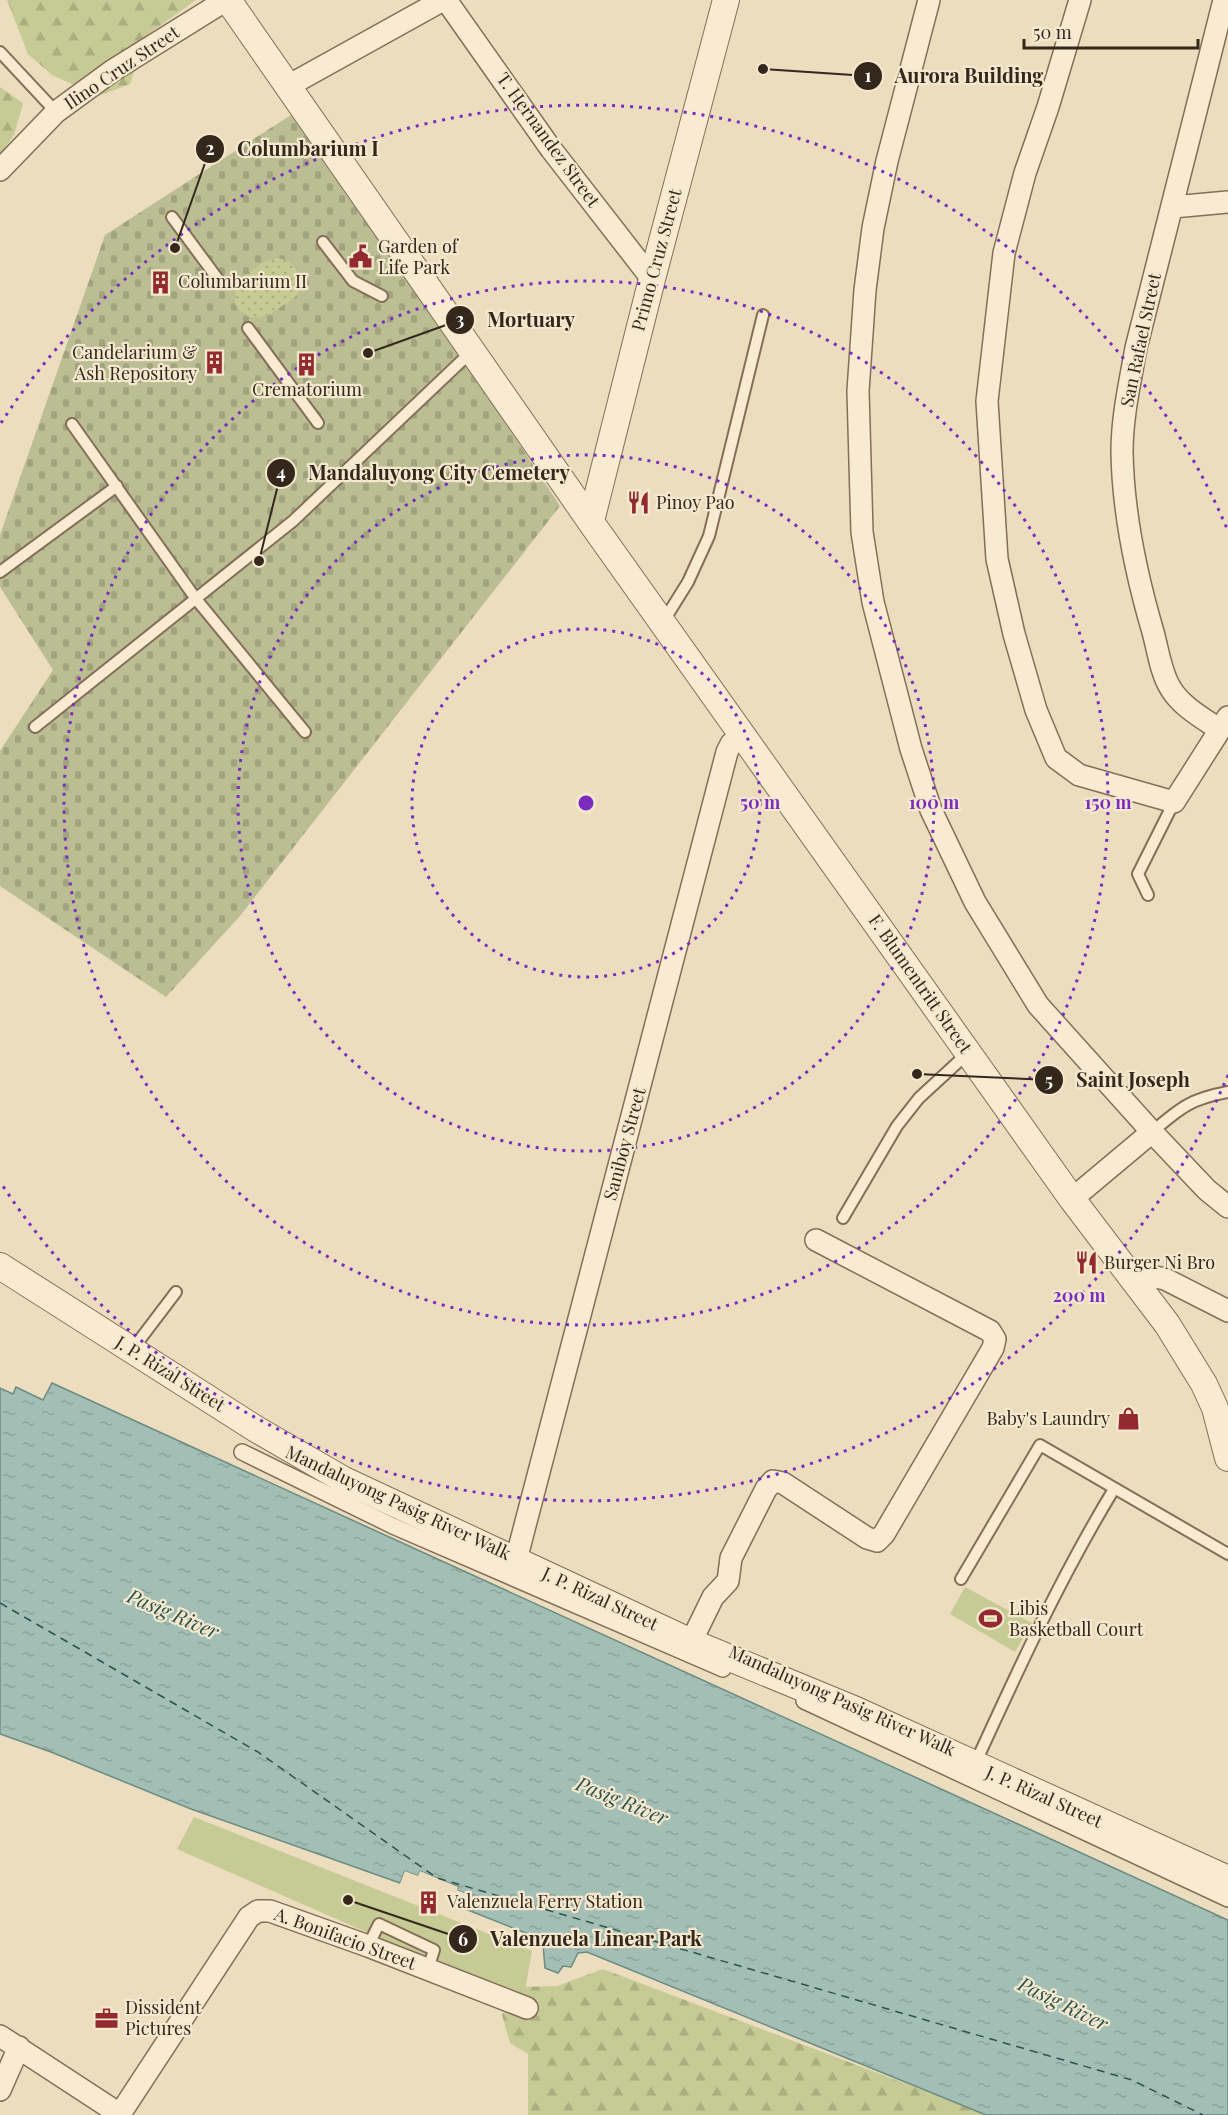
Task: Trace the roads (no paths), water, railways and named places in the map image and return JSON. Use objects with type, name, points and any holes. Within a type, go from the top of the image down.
[{"type":"street","name":"F. Blumentritt Street","points":[[227,0],[591,521],[1072,1199],[1167,1324],[1204,1384],[1220,1422],[1228,1458]]},
{"type":"street","name":"Ilino Cruz Street","points":[[0,170],[57,112],[112,71],[227,0]]},
{"type":"street","points":[[288,86],[445,0]]},
{"type":"street","name":"T. Hernandez Street","points":[[445,0],[551,149],[651,279]]},
{"type":"street","name":"Primo Cruz Street","points":[[591,521],[651,279],[726,0]]},
{"type":"street","points":[[929,0],[887,160],[873,228],[865,290],[858,391],[862,532],[873,602],[911,749],[931,810],[975,902],[1038,1005],[1152,1132],[1207,1190],[1228,1207]]},
{"type":"street","points":[[1080,0],[1048,107],[1025,173],[1004,253],[987,401],[997,559],[1014,634],[1033,699],[1056,758],[1079,775],[1174,801],[1224,723]]},
{"type":"street","name":"San Rafael Street","points":[[1224,0],[1136,348],[1126,403],[1122,451],[1127,511],[1143,598],[1170,687],[1182,703],[1224,723]]},
{"type":"street","points":[[1173,207],[1228,202]]},
{"type":"street","name":"Saniboy Street","points":[[516,1560],[728,752],[731,744],[742,733]]},
{"type":"street","points":[[1072,1199],[1152,1132]]},
{"type":"street","points":[[691,1642],[713,1597],[728,1581],[731,1558],[766,1489],[773,1481],[783,1483],[867,1538],[877,1541],[884,1534],[993,1348],[995,1339],[990,1331],[816,1240]]},
{"type":"street","name":"J. P. Rizal Street","points":[[0,1266],[256,1429],[344,1480],[691,1642],[856,1710],[1228,1879]]},
{"type":"street","points":[[1135,1282],[1155,1277],[1166,1279],[1228,1311]]},
{"type":"street","name":"Mandaluyong Pasig River Walk","points":[[242,1452],[393,1526],[670,1648],[796,1697],[1228,1899]]},
{"type":"street","name":"A. Bonifacio Street","points":[[121,2115],[249,1917],[258,1911],[270,1911],[368,1946],[527,2008]]},
{"type":"street","points":[[0,2036],[121,2115]]},
{"type":"street","points":[[0,2090],[19,2047]]},
{"type":"lane","points":[[0,52],[57,112]]},
{"type":"lane","points":[[172,217],[220,282]]},
{"type":"lane","points":[[323,242],[353,281],[382,296]]},
{"type":"lane","points":[[663,622],[688,582],[709,536],[764,315]]},
{"type":"lane","points":[[248,328],[318,423]]},
{"type":"lane","points":[[35,727],[293,521],[472,351]]},
{"type":"lane","points":[[72,424],[196,599],[305,732]]},
{"type":"lane","points":[[0,572],[117,486]]},
{"type":"lane","points":[[1148,895],[1138,874],[1174,801]]},
{"type":"lane","points":[[843,1218],[897,1126],[919,1098],[969,1052]]},
{"type":"lane","points":[[1152,1132],[1178,1109],[1199,1098],[1228,1092]]},
{"type":"lane","points":[[132,1350],[176,1292]]},
{"type":"lane","points":[[962,1579],[1041,1445],[1228,1554]]},
{"type":"lane","points":[[975,1765],[1048,1605],[1114,1489]]},
{"type":"water","name":"Pasig River","points":[[52,1383],[1228,1920],[1228,2115],[986,2115],[587,1952],[578,1953],[571,1967],[563,1966],[558,1973],[545,1968],[543,1944],[538,1938],[463,1908],[469,1895],[457,1890],[458,1887],[420,1871],[418,1876],[405,1871],[400,1883],[191,1809],[51,1752],[0,1734],[0,1388],[13,1394],[16,1387],[43,1400]]},
{"type":"place","name":"Aurora Building","points":[[763,69]]},
{"type":"place","name":"Columbarium I","points":[[175,248]]},
{"type":"place","name":"Garden of Life Park","points":[[360,257]]},
{"type":"place","name":"Columbarium II","points":[[160,282]]},
{"type":"place","name":"Mortuary","points":[[368,353]]},
{"type":"place","name":"Candelarium & Ash Repository","points":[[215,363]]},
{"type":"place","name":"Crematorium","points":[[307,364]]},
{"type":"place","name":"Pinoy Pao","points":[[638,503]]},
{"type":"place","name":"Mandaluyong City Cemetery","points":[[259,561]]},
{"type":"place","name":"Saint Joseph","points":[[917,1074]]},
{"type":"place","name":"Burger Ni Bro","points":[[1086,1263]]},
{"type":"place","name":"Baby's Laundry","points":[[1128,1419]]},
{"type":"place","name":"Libis Basketball Court","points":[[991,1619]]},
{"type":"place","name":"Valenzuela Linear Park","points":[[348,1900]]},
{"type":"place","name":"Valenzuela Ferry Station","points":[[429,1902]]},
{"type":"place","name":"Dissident Pictures","points":[[107,2018]]}]
